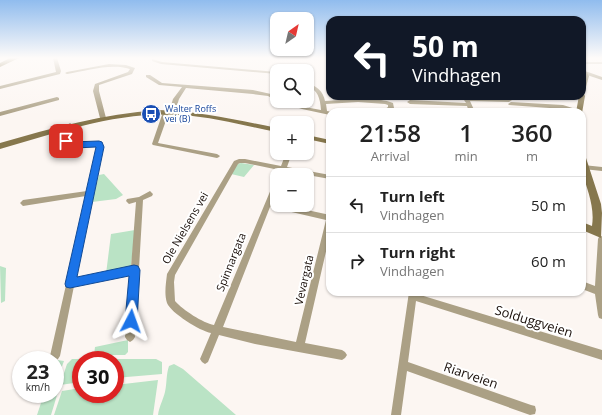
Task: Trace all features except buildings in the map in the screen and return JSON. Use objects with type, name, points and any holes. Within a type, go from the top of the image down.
[{"type":"main road","points":[[0,146],[70,125],[135,113],[169,112],[210,116],[270,129]]},
{"type":"main road","points":[[314,139],[326,141]]},
{"type":"main road","points":[[586,170],[601,219],[600,235],[586,228]]},
{"type":"street","points":[[0,88],[41,77]]},
{"type":"street","points":[[103,118],[96,91],[97,84],[117,77]]},
{"type":"street","points":[[150,77],[160,83],[253,92],[270,98]]},
{"type":"street","points":[[185,86],[169,112],[155,144],[217,156]]},
{"type":"street","points":[[314,87],[318,89],[326,110]]},
{"type":"street","points":[[0,114],[56,99]]},
{"type":"street","points":[[467,100],[470,108]]},
{"type":"street","points":[[490,100],[566,108]]},
{"type":"street","points":[[324,103],[358,101],[386,102],[391,104],[391,108]]},
{"type":"street","points":[[410,102],[469,105]]},
{"type":"street","points":[[304,108],[326,113]]},
{"type":"street","points":[[56,351],[100,151],[99,144],[68,144],[66,141],[70,125]]},
{"type":"street","name":"Ole Nielsens vei","points":[[216,330],[207,328],[173,305],[171,301],[171,274],[236,163],[239,161],[245,161],[270,168]]},
{"type":"street","points":[[586,167],[602,169]]},
{"type":"street","points":[[314,175],[326,177]]},
{"type":"street","points":[[23,203],[90,193]]},
{"type":"street","points":[[129,201],[140,199],[150,194]]},
{"type":"street","points":[[130,337],[140,199]]},
{"type":"street","name":"Spinnargata","points":[[205,359],[270,199]]},
{"type":"street","points":[[268,204],[326,218]]},
{"type":"street","points":[[600,235],[598,277],[602,315]]},
{"type":"street","name":"Vevargata","points":[[299,347],[326,236]]},
{"type":"street","points":[[70,284],[134,270]]},
{"type":"street","points":[[586,287],[599,292]]},
{"type":"street","points":[[396,415],[412,296]]},
{"type":"street","name":"Solduggveien","points":[[418,296],[602,355]]},
{"type":"street","points":[[216,330],[342,355]]},
{"type":"street","name":"Riarveien","points":[[403,365],[531,410]]},
{"type":"green space","points":[[241,163],[254,165],[244,177],[231,174],[237,164]]},
{"type":"green space","points":[[104,174],[123,195],[116,199],[92,202],[99,175]]},
{"type":"green space","points":[[135,230],[131,266],[106,274],[111,234]]},
{"type":"green space","points":[[0,266],[6,268],[5,301],[1,303]]},
{"type":"green space","points":[[128,340],[128,352],[125,355],[124,351],[94,351],[95,347]]},
{"type":"green space","points":[[72,359],[72,383],[64,384],[64,373],[67,364]]},
{"type":"green space","points":[[124,359],[156,359],[162,362],[162,374],[124,377]]},
{"type":"green space","points":[[174,364],[183,369],[236,415],[158,415],[165,392],[169,366]]},
{"type":"green space","points":[[158,380],[153,415],[54,415],[58,403],[64,403],[64,391],[72,389],[72,403],[124,403],[124,384]]},
{"type":"green space","points":[[41,403],[55,403],[51,415],[37,415]]},
{"type":"place","name":"Walter Roffs vei (B)","points":[[151,114]]},
{"type":"route","points":[[66,141],[68,144],[75,145],[92,143],[99,144],[100,147],[70,284],[134,270],[131,321]]}]
